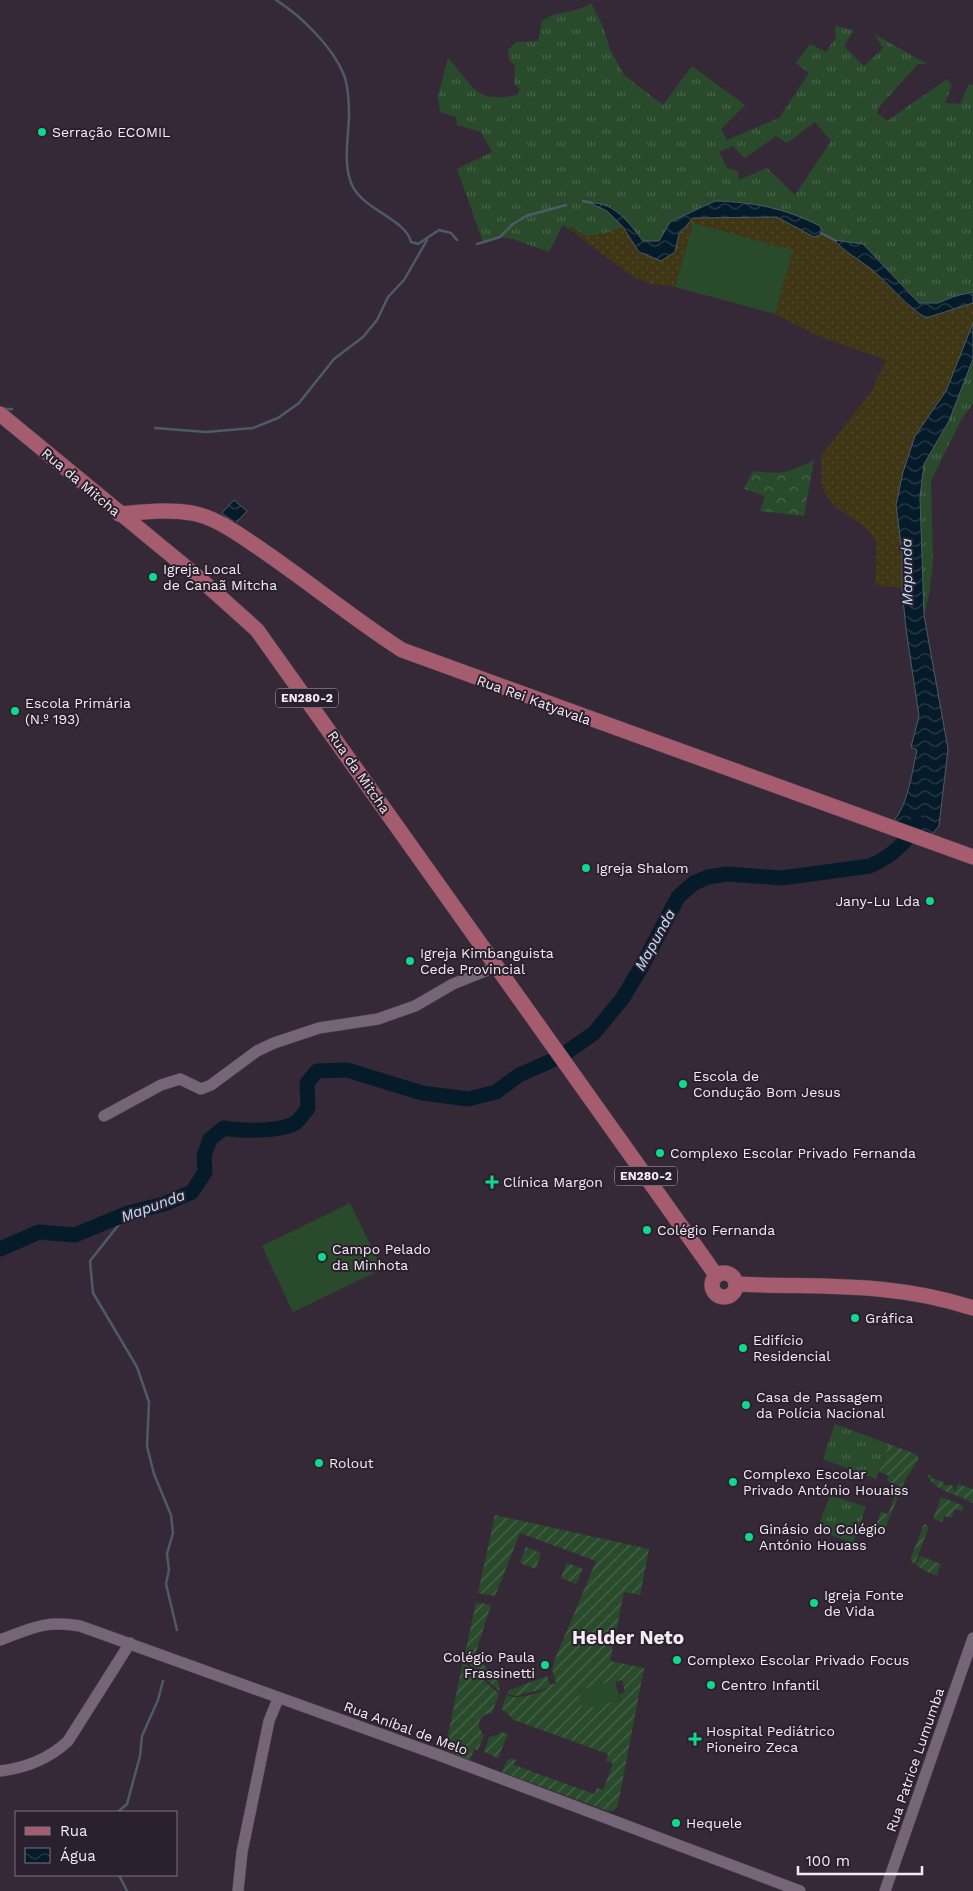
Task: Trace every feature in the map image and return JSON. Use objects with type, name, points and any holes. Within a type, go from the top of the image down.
[{"type":"main road","name":"Rua da Mitcha","points":[[0,414],[245,617],[257,630],[498,966],[716,1275],[729,1274],[736,1284],[880,1288],[919,1292],[973,1308]]},
{"type":"main road","name":"Rua Rei Katyavala","points":[[119,514],[172,511],[214,520],[293,571],[359,622],[402,650],[973,857]]},
{"type":"street","points":[[104,1116],[161,1085],[180,1079],[202,1089],[211,1085],[257,1051],[274,1043],[319,1028],[378,1019],[415,1006],[453,984],[498,966]]},
{"type":"street","name":"Rua Aníbal de Melo","points":[[0,1640],[39,1625],[58,1622],[80,1626],[278,1699],[445,1757],[800,1891]]},
{"type":"street","name":"Rua Patrice Lumumba","points":[[885,1891],[973,1638]]},
{"type":"street","points":[[0,1771],[35,1763],[55,1753],[68,1741],[130,1643]]},
{"type":"street","points":[[238,1891],[242,1852],[269,1721],[278,1699]]},
{"type":"green space","points":[[591,3],[603,27],[610,49],[624,75],[663,105],[692,66],[745,105],[721,129],[727,140],[779,118],[809,73],[796,63],[810,44],[826,52],[836,37],[835,26],[854,30],[844,46],[864,66],[883,48],[874,34],[927,64],[918,64],[879,107],[877,113],[887,121],[947,79],[952,85],[945,103],[960,104],[969,84],[973,85],[973,292],[955,296],[938,303],[919,303],[863,244],[834,240],[823,234],[820,226],[745,202],[715,201],[670,222],[659,241],[643,241],[628,222],[607,211],[623,227],[603,234],[586,236],[572,227],[569,229],[563,225],[549,252],[513,239],[500,237],[483,242],[457,169],[492,152],[481,132],[457,125],[456,117],[440,112],[438,96],[448,58],[469,84],[482,94],[491,97],[517,95],[520,89],[514,84],[515,65],[510,61],[508,50],[516,42],[538,41],[542,21],[548,17],[585,7]],"holes":[[[815,122],[831,141],[795,195],[767,168],[739,180],[738,171],[727,168],[719,152],[733,146],[745,158],[776,136],[787,143]]]},
{"type":"green space","points":[[693,223],[793,250],[775,314],[675,287]]},
{"type":"green space","points":[[973,359],[973,403],[961,420],[931,481],[933,562],[924,615],[920,497],[924,464],[949,421]]},
{"type":"green space","points":[[814,460],[804,516],[760,511],[765,496],[744,489],[753,471],[785,472]]},
{"type":"green space","name":"Campo Pelado da Minhota","points":[[350,1203],[382,1269],[293,1312],[262,1246]]},
{"type":"green space","points":[[835,1424],[891,1445],[887,1449],[876,1479],[823,1459]]},
{"type":"green space","points":[[891,1445],[916,1454],[919,1459],[906,1478],[883,1533],[874,1530],[881,1512],[888,1514],[899,1486],[887,1481],[889,1476],[879,1472],[887,1449]]},
{"type":"green space","points":[[930,1474],[933,1479],[942,1481],[945,1485],[952,1485],[955,1492],[958,1484],[973,1489],[973,1503],[935,1485],[927,1475]]},
{"type":"green space","points":[[830,1495],[866,1507],[853,1543],[817,1530]]},
{"type":"green space","points":[[941,1497],[964,1506],[962,1511],[955,1509],[951,1518],[944,1516],[942,1522],[933,1519]]},
{"type":"green space","points":[[495,1515],[649,1549],[640,1595],[624,1592],[610,1661],[644,1668],[619,1799],[617,1807],[613,1811],[608,1811],[502,1772],[507,1760],[512,1758],[516,1760],[514,1765],[594,1794],[597,1788],[603,1790],[613,1763],[606,1761],[608,1754],[514,1720],[502,1709],[506,1695],[523,1697],[550,1687],[516,1696],[507,1694],[510,1690],[547,1676],[550,1685],[556,1683],[552,1669],[555,1659],[596,1561],[520,1533],[495,1596],[478,1593]],"holes":[[[622,1680],[625,1692],[619,1694],[621,1700],[583,1708],[579,1690]]]},
{"type":"green space","points":[[924,1524],[929,1526],[915,1564],[910,1560]]},
{"type":"green space","points":[[526,1547],[541,1553],[536,1569],[520,1563]]},
{"type":"green space","points":[[920,1556],[941,1564],[937,1575],[929,1573],[916,1565]]},
{"type":"green space","points":[[567,1563],[583,1569],[576,1584],[561,1578]]},
{"type":"green space","points":[[476,1602],[491,1605],[475,1655],[498,1681],[500,1692],[464,1659]]},
{"type":"green space","points":[[463,1661],[499,1694],[492,1713],[481,1718],[479,1724],[484,1735],[478,1750],[474,1749],[470,1760],[448,1751],[446,1745]]},
{"type":"green space","points":[[615,1681],[620,1700],[583,1709],[579,1690]]},
{"type":"green space","points":[[501,1732],[508,1734],[498,1758],[484,1752],[489,1737]]},
{"type":"sand","points":[[714,216],[777,217],[814,237],[823,234],[871,269],[911,309],[926,318],[973,303],[973,323],[959,362],[946,391],[915,436],[902,552],[902,588],[875,585],[877,554],[875,539],[863,526],[841,511],[828,499],[824,491],[822,479],[821,456],[871,392],[886,360],[818,336],[775,314],[792,253],[693,223],[675,287],[650,284],[632,276],[569,229],[572,227],[586,236],[603,234],[623,227],[639,252],[675,252],[679,234],[692,218]]},
{"type":"water","points":[[715,201],[743,203],[781,210],[820,226],[823,234],[814,237],[777,217],[693,218],[679,234],[675,252],[661,261],[639,252],[623,227],[607,211],[590,203],[607,206],[621,215],[643,241],[659,241],[670,222]]},
{"type":"water","points":[[834,240],[863,244],[919,303],[938,303],[955,296],[973,292],[973,303],[926,318],[911,307],[871,269]]},
{"type":"water","points":[[973,323],[973,359],[949,421],[924,464],[920,497],[924,615],[948,749],[939,826],[931,835],[893,822],[902,807],[909,788],[917,750],[911,747],[919,716],[906,629],[902,589],[902,552],[896,505],[903,472],[915,436],[946,391]]},
{"type":"water","points":[[234,500],[247,511],[235,524],[222,513]]},
{"type":"waterway","points":[[276,0],[306,23],[324,43],[339,64],[344,75],[349,107],[348,169],[349,177],[357,194],[401,227],[411,242],[418,244],[439,230],[451,233],[457,240]]},
{"type":"waterway","points":[[583,201],[592,203]]},
{"type":"waterway","points":[[477,244],[500,237],[513,224],[526,216],[566,205]]},
{"type":"waterway","points":[[821,233],[836,241]]},
{"type":"waterway","points":[[155,428],[206,432],[253,428],[278,418],[299,403],[334,359],[363,337],[377,320],[388,297],[404,280],[427,240]]},
{"type":"waterway","points":[[4,409],[12,409]]},
{"type":"waterway","name":"Mapunda","points":[[0,1249],[39,1232],[75,1235],[128,1213],[164,1204],[192,1192],[205,1172],[204,1156],[210,1139],[224,1128],[240,1130],[270,1129],[295,1123],[308,1108],[307,1083],[317,1071],[347,1070],[422,1093],[468,1099],[496,1092],[519,1075],[560,1057],[594,1033],[622,999],[642,966],[678,897],[694,883],[708,877],[727,874],[782,878],[870,866],[897,849],[917,823]]},
{"type":"waterway","points":[[128,1213],[90,1261],[93,1293],[137,1367],[149,1402],[147,1446],[154,1474],[171,1515],[173,1533],[167,1554],[169,1570],[166,1584],[177,1630]]},
{"type":"waterway","points":[[119,1811],[127,1804],[140,1756],[142,1736],[158,1700],[163,1681]]},
{"type":"waterway","points":[[120,1876],[127,1891]]},
{"type":"place","name":"Serração ECOMIL","points":[[42,132]]},
{"type":"place","name":"Igreja Local de Canaã Mitcha","points":[[153,577]]},
{"type":"place","name":"Escola Primária (N.º 193)","points":[[15,711]]},
{"type":"place","name":"Igreja Shalom","points":[[586,868]]},
{"type":"place","name":"Jany-Lu Lda","points":[[930,901]]},
{"type":"place","name":"Igreja Kimbanguista Cede Provincial","points":[[410,961]]},
{"type":"place","name":"Escola de Condução Bom Jesus","points":[[683,1084]]},
{"type":"place","name":"Complexo Escolar Privado Fernanda","points":[[660,1153]]},
{"type":"place","name":"Clínica Margon","points":[[492,1182]]},
{"type":"place","name":"Colégio Fernanda","points":[[647,1230]]},
{"type":"place","name":"Campo Pelado da Minhota","points":[[322,1257]]},
{"type":"place","name":"Gráfica","points":[[855,1318]]},
{"type":"place","name":"Edifício Residencial","points":[[743,1348]]},
{"type":"place","name":"Casa de Passagem da Polícia Nacional","points":[[746,1405]]},
{"type":"place","name":"Rolout","points":[[319,1463]]},
{"type":"place","name":"Complexo Escolar Privado António Houaiss","points":[[733,1482]]},
{"type":"place","name":"Ginásio do Colégio António Houass","points":[[749,1537]]},
{"type":"place","name":"Igreja Fonte de Vida","points":[[814,1603]]},
{"type":"place","name":"Complexo Escolar Privado Focus","points":[[677,1660]]},
{"type":"place","name":"Colégio Paula Frassinetti","points":[[545,1665]]},
{"type":"place","name":"Centro Infantil","points":[[711,1685]]},
{"type":"place","name":"Hospital Pediátrico Pioneiro Zeca","points":[[695,1739]]},
{"type":"place","name":"Hequele","points":[[676,1823]]},
{"type":"district","name":"Helder Neto","points":[[628,1637]]}]
